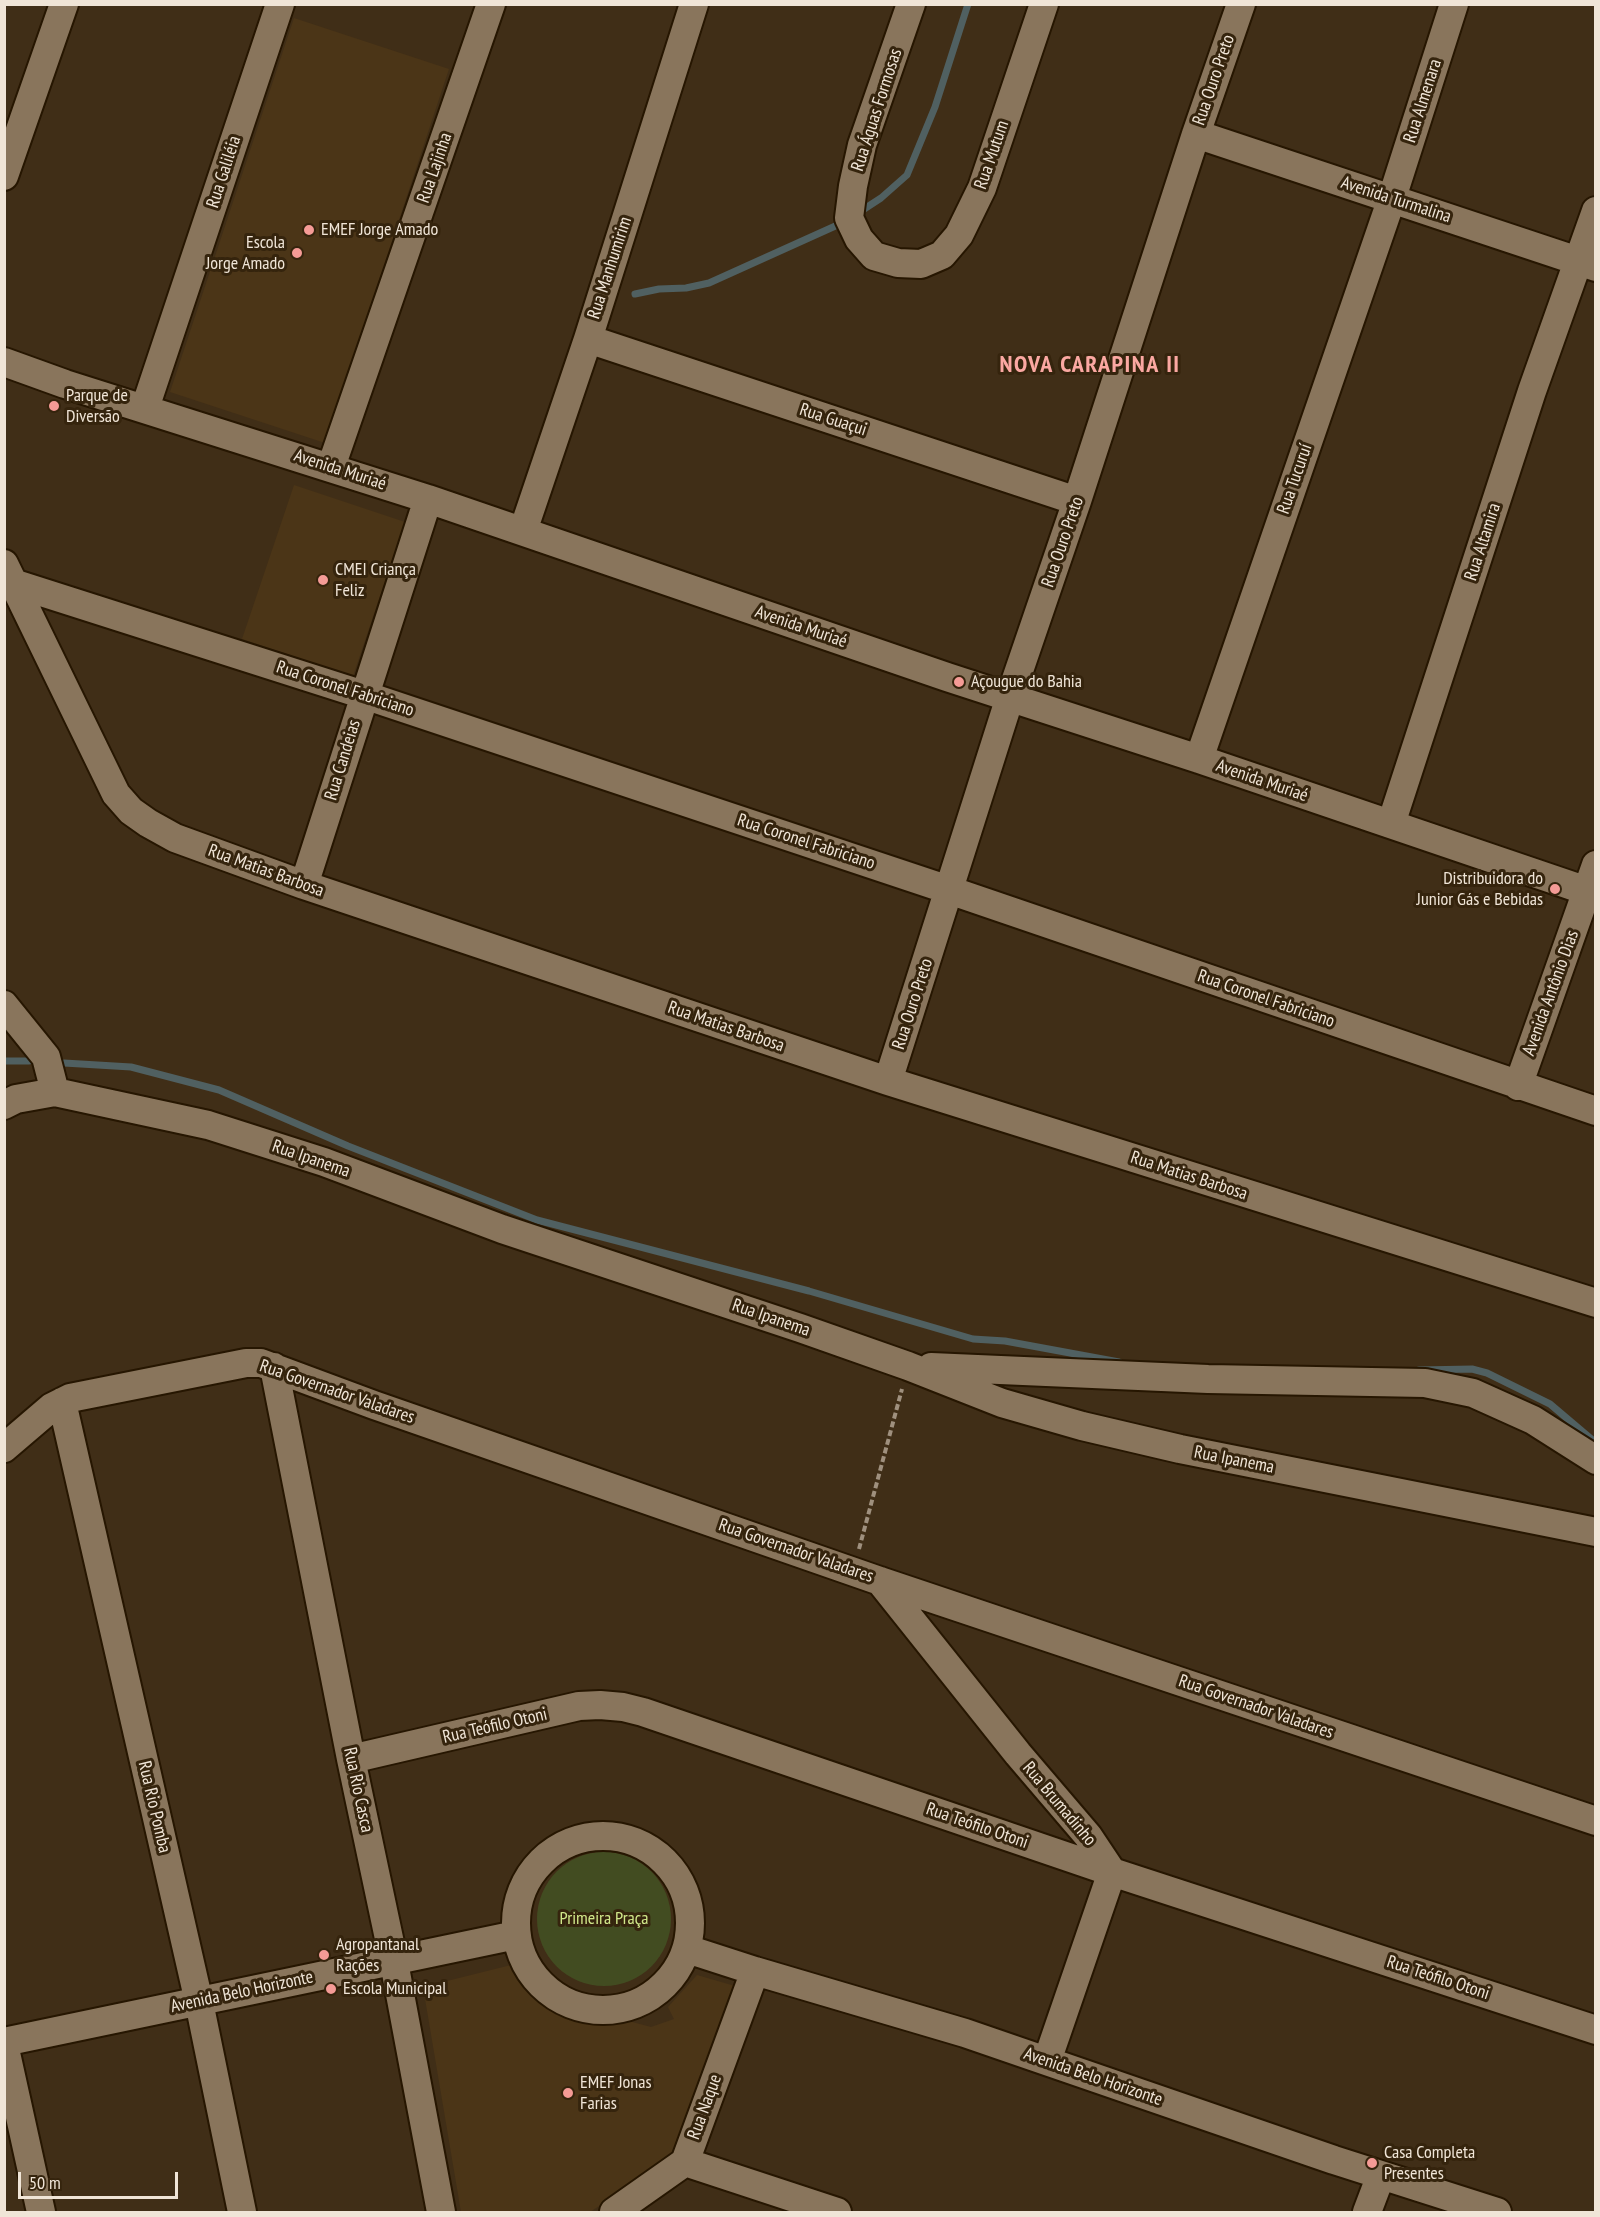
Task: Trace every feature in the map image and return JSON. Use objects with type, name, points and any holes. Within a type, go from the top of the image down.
[{"type":"street","points":[[4,176],[64,4]]},
{"type":"street","name":"Rua Galiléia","points":[[145,408],[280,4]]},
{"type":"street","name":"Rua Lajinha","points":[[331,467],[491,4]]},
{"type":"street","name":"Rua Manhumirim","points":[[524,531],[588,339],[694,4]]},
{"type":"street","name":"Rua Águas Formosas","points":[[898,263],[874,256],[859,238],[849,218],[850,201],[862,145],[901,40],[911,4]]},
{"type":"street","name":"Rua Mutum","points":[[898,263],[921,264],[942,255],[959,235],[982,188],[1044,4]]},
{"type":"street","name":"Rua Ouro Preto","points":[[888,1081],[1010,697],[1241,4]]},
{"type":"street","name":"Rua Almenara","points":[[1392,198],[1454,4]]},
{"type":"street","name":"Avenida Turmalina","points":[[1196,134],[1586,264]]},
{"type":"street","name":"Rua Tucuruí","points":[[1199,759],[1392,198]]},
{"type":"street","name":"Rua Altamira","points":[[1391,824],[1532,391],[1586,264],[1596,211]]},
{"type":"street","name":"Rua Guaçui","points":[[588,339],[1077,501]]},
{"type":"street","name":"Avenida Muriaé","points":[[4,362],[66,384],[428,499],[946,677],[1391,824],[1593,884]]},
{"type":"street","name":"Rua Candeias","points":[[304,885],[428,499]]},
{"type":"street","name":"Rua Coronel Fabriciano","points":[[9,573],[364,695],[949,890],[1596,1112]]},
{"type":"street","name":"Rua Matias Barbosa","points":[[9,573],[116,794],[131,811],[175,838],[304,885],[888,1081],[1596,1303]]},
{"type":"street","name":"Avenida Antônio Dias","points":[[1518,1086],[1593,884]]},
{"type":"street","points":[[4,1005],[46,1057],[55,1092],[8,1100]]},
{"type":"street","name":"Rua Ipanema","points":[[55,1092],[208,1125],[341,1168],[502,1229],[789,1324],[908,1366],[1002,1403],[1082,1426],[1192,1452],[1596,1532]]},
{"type":"street","name":"Rua Governador Valadares","points":[[4,1448],[52,1407],[80,1395],[246,1363],[261,1363],[397,1413],[880,1581],[1596,1821]]},
{"type":"street","points":[[908,1366],[1208,1379],[1425,1383],[1473,1393],[1533,1420],[1596,1461]]},
{"type":"street","name":"Rua Rio Casca","points":[[274,1367],[351,1759],[394,1962],[441,2212]]},
{"type":"street","name":"Rua Rio Pomba","points":[[62,1402],[199,2002],[242,2212]]},
{"type":"street","name":"Rua Brumadinho","points":[[880,1581],[1018,1754],[1088,1836],[1112,1872]]},
{"type":"street","name":"Rua Teófilo Otoni","points":[[351,1759],[579,1706],[623,1707],[1112,1872],[1596,2030]]},
{"type":"street","points":[[610,1836],[632,1841],[651,1851],[668,1866],[681,1884],[688,1905],[690,1927],[687,1949],[675,1972],[657,1991],[635,2005],[609,2010],[583,2008],[558,1998],[538,1982],[523,1960],[516,1935],[516,1913],[521,1892],[532,1872],[547,1856],[566,1844],[587,1838],[610,1836]]},
{"type":"street","points":[[1047,2061],[1112,1872]]},
{"type":"street","name":"Avenida Belo Horizonte","points":[[4,2043],[516,1935]]},
{"type":"street","name":"Avenida Belo Horizonte","points":[[687,1949],[965,2033],[1381,2175],[1497,2212]]},
{"type":"street","name":"Rua Naque","points":[[614,2212],[685,2162],[755,1971]]},
{"type":"street","points":[[4,2043],[41,2212]]},
{"type":"street","points":[[685,2162],[837,2212]]},
{"type":"street","points":[[1367,2212],[1381,2175]]},
{"type":"path","points":[[853,1570],[908,1366]]},
{"type":"shaded area","name":"EMEF Jorge Amado","points":[[294,18],[449,69],[325,443],[170,392]]},
{"type":"shaded area","name":"CMEI Criança Feliz","points":[[294,485],[405,522],[353,676],[242,639]]},
{"type":"shaded area","name":"EMEF Jonas Farias","points":[[511,1965],[544,2002],[572,2017],[621,2019],[651,2027],[674,2019],[668,2007],[697,1975],[735,1986],[671,2159],[590,2212],[461,2212],[423,1987]]},
{"type":"green space","name":"Primeira Praça","points":[[604,1852],[630,1857],[651,1872],[666,1893],[671,1919],[666,1945],[651,1966],[630,1981],[604,1986],[578,1981],[557,1966],[542,1945],[537,1919],[542,1893],[557,1872],[578,1857]]},
{"type":"waterway","points":[[858,213],[881,198],[907,175],[935,107],[968,4]]},
{"type":"waterway","points":[[635,294],[709,283],[842,223]]},
{"type":"waterway","points":[[4,1061],[29,1061]]},
{"type":"waterway","points":[[64,1063],[131,1067],[219,1090],[348,1146],[537,1220],[809,1291],[973,1339],[1005,1341],[1119,1362]]},
{"type":"waterway","points":[[1419,1370],[1472,1369],[1487,1373],[1550,1404],[1596,1443]]},
{"type":"place","name":"EMEF Jorge Amado","points":[[309,230]]},
{"type":"place","name":"Escola Jorge Amado","points":[[297,253]]},
{"type":"place","name":"Parque de Diversão","points":[[54,406]]},
{"type":"place","name":"CMEI Criança Feliz","points":[[323,580]]},
{"type":"place","name":"Açougue do Bahia","points":[[959,682]]},
{"type":"place","name":"Distribuidora do Junior Gás e Bebidas","points":[[1555,889]]},
{"type":"place","name":"Agropantanal Rações","points":[[324,1955]]},
{"type":"place","name":"Escola Municipal","points":[[331,1989]]},
{"type":"place","name":"EMEF Jonas Farias","points":[[568,2093]]},
{"type":"place","name":"Casa Completa Presentes","points":[[1372,2163]]},
{"type":"district","name":"NOVA CARAPINA II","points":[[1090,365]]}]
